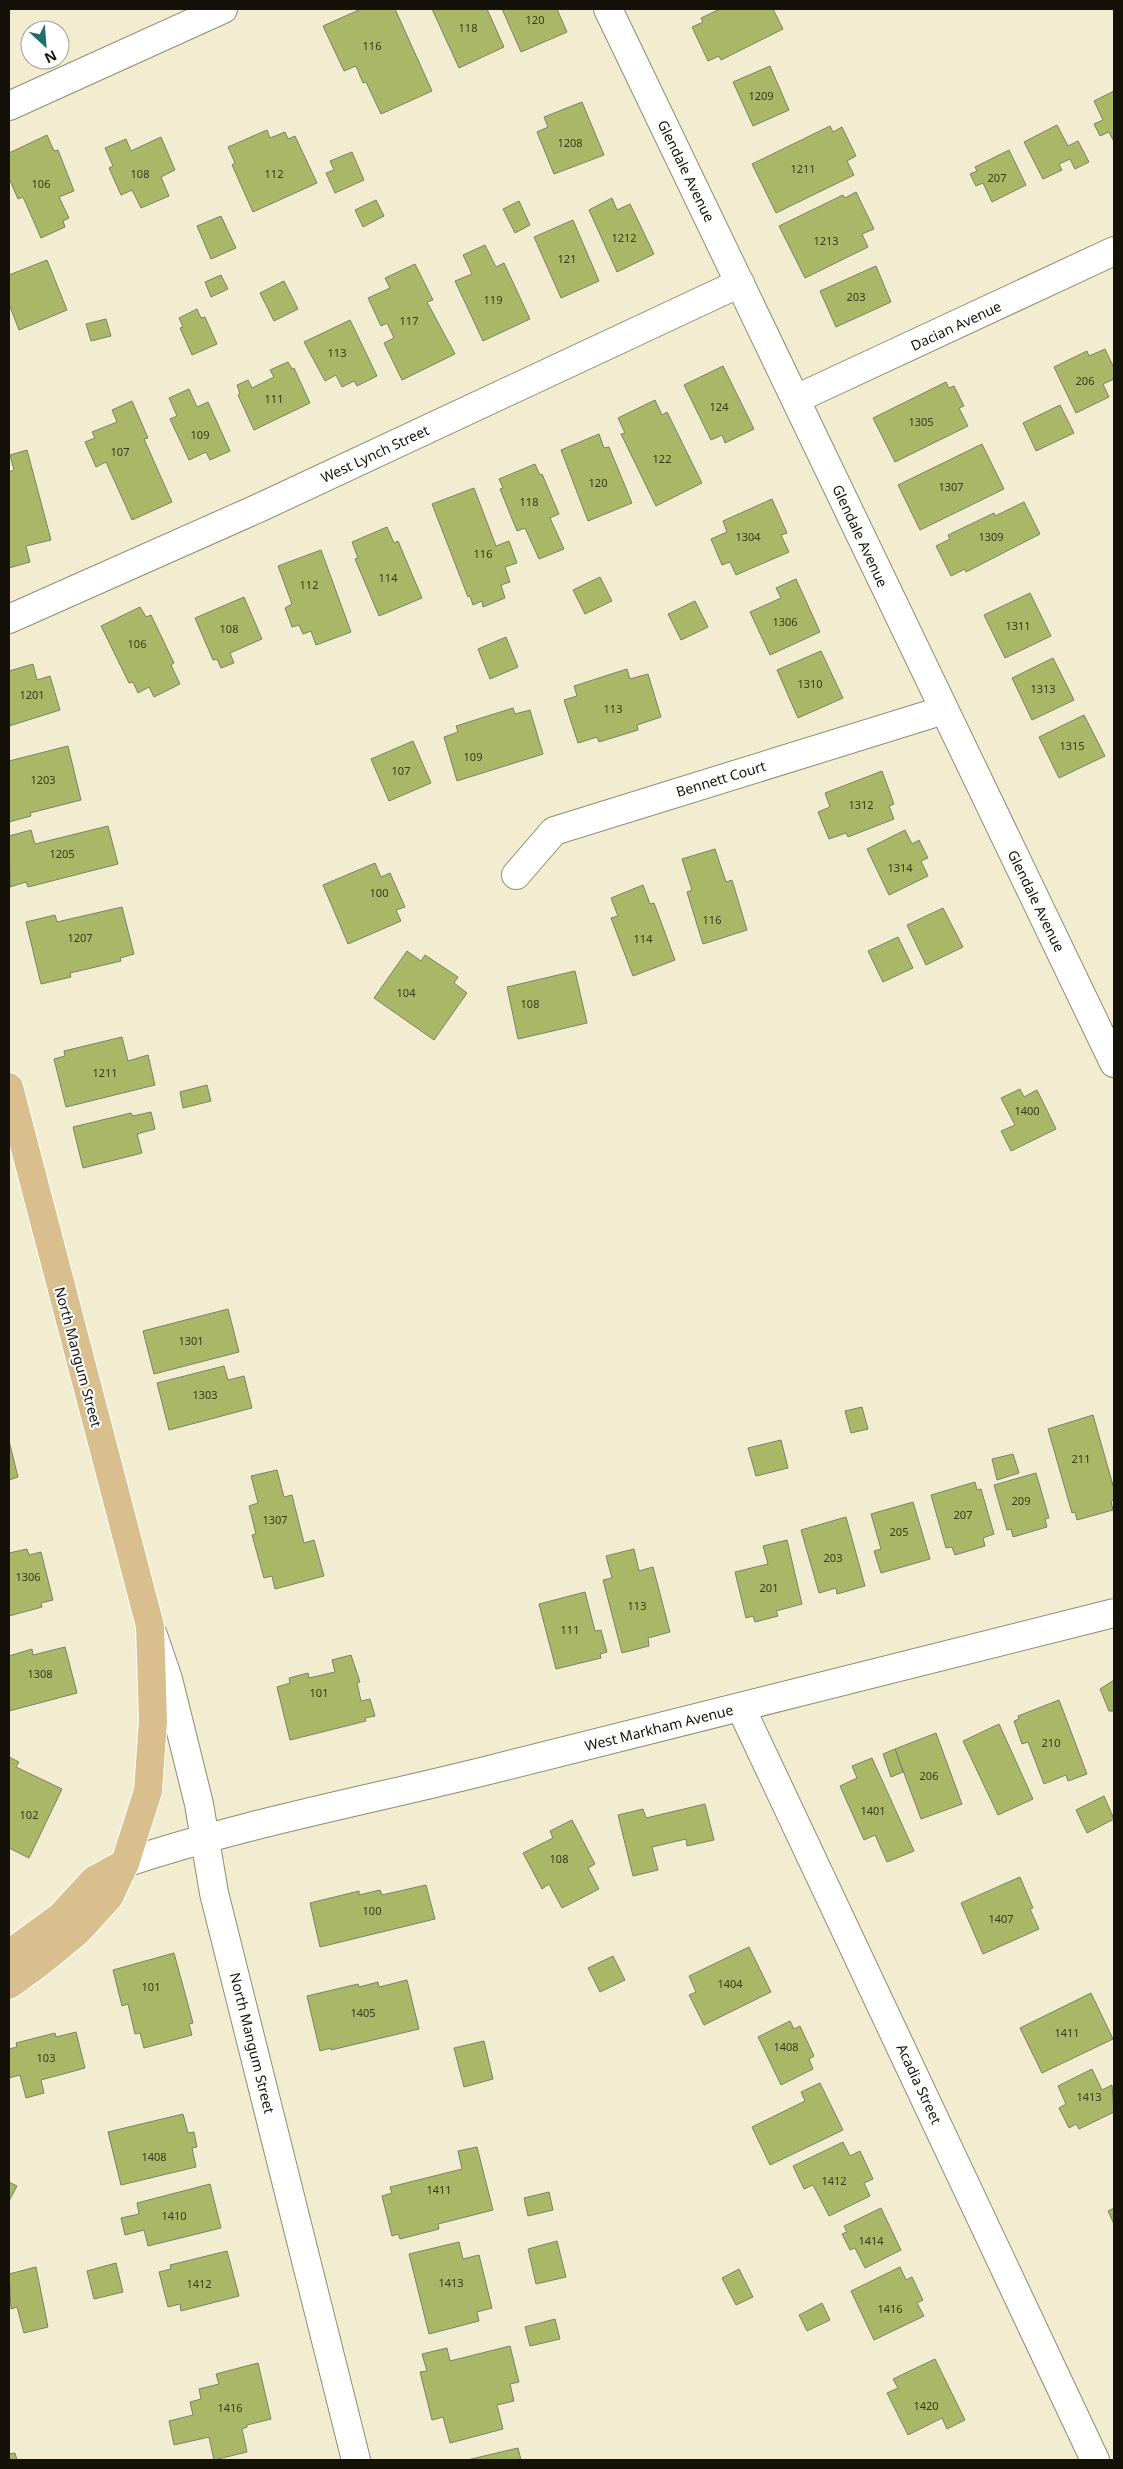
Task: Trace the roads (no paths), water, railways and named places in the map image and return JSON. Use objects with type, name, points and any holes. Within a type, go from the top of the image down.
[{"type":"main road","name":"North Mangum Street","points":[[9,1087],[150,1626],[152,1722],[148,1790],[125,1864],[109,1897],[77,1932],[9,1985]]},
{"type":"main road","points":[[9,1954],[61,1916],[94,1880],[125,1864]]},
{"type":"street","points":[[9,106],[223,9]]},
{"type":"street","name":"Glendale Avenue","points":[[608,9],[1114,1063]]},
{"type":"street","name":"Dacian Avenue","points":[[796,399],[1114,251]]},
{"type":"street","name":"West Lynch Street","points":[[9,619],[280,498],[740,283]]},
{"type":"street","name":"Bennett Court","points":[[516,875],[554,832],[944,710]]},
{"type":"street","name":"West Markham Avenue","points":[[125,1864],[204,1839],[741,1708],[1114,1613]]},
{"type":"street","name":"North Mangum Street","points":[[150,1626],[168,1679],[199,1804],[214,1893],[356,2460]]},
{"type":"street","name":"Acadia Street","points":[[741,1708],[1095,2460]]}]
